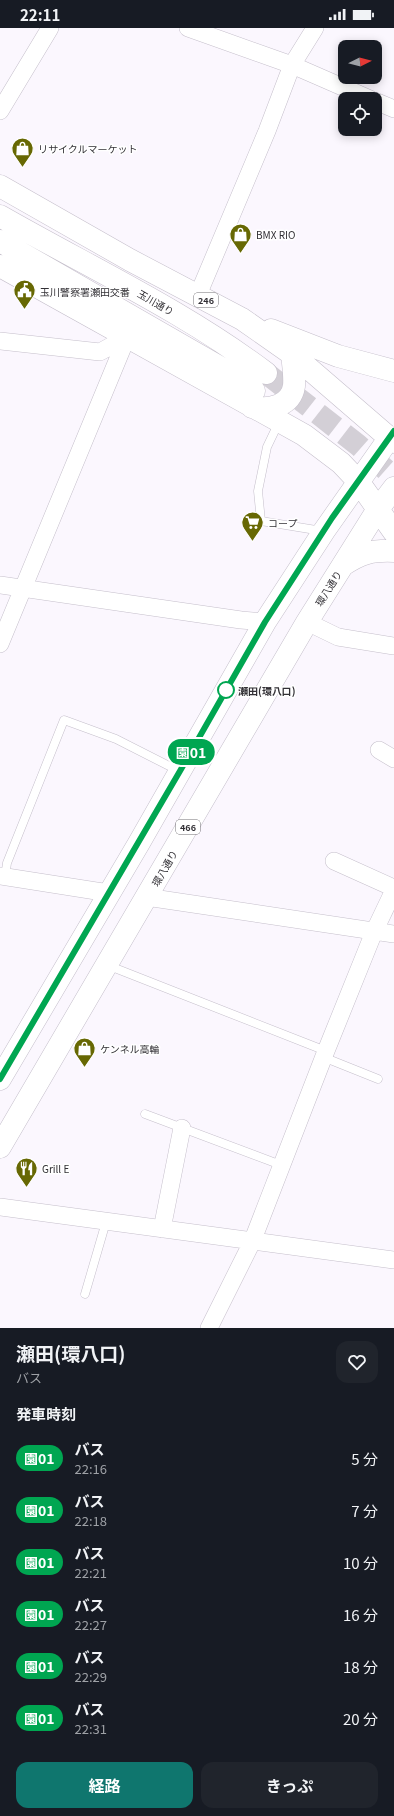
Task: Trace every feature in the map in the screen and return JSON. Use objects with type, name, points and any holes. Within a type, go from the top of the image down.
[{"type":"highway","name":"246","points":[[0,186],[130,260],[242,319],[292,354],[392,440]]},
{"type":"highway","name":"玉川通り","points":[[0,216],[165,307],[248,360],[257,390]]},
{"type":"highway","points":[[0,241],[257,390],[279,422],[304,435],[324,449],[358,481],[394,532]]},
{"type":"highway","points":[[0,266],[126,337],[257,390]]},
{"type":"highway","points":[[242,319],[338,356],[394,372]]},
{"type":"highway","points":[[257,390],[260,409],[281,405],[289,398],[294,387],[292,354]]},
{"type":"highway","points":[[0,1079],[180,771],[265,622],[358,481],[392,440]]},
{"type":"highway","name":"環八通り","points":[[0,1147],[307,622],[378,509],[394,488]]},
{"type":"highway","points":[[342,566],[358,555],[377,550],[394,551]]},
{"type":"street","points":[[0,111],[50,28]]},
{"type":"street","points":[[188,28],[292,65],[354,92]]},
{"type":"street","points":[[198,295],[267,131],[292,65],[315,28]]},
{"type":"street","points":[[382,104],[394,109]]},
{"type":"street","points":[[0,341],[100,352],[126,337]]},
{"type":"street","points":[[0,644],[126,337]]},
{"type":"street","points":[[0,585],[241,620],[265,622]]},
{"type":"street","points":[[307,622],[338,637],[394,646]]},
{"type":"street","points":[[379,750],[394,759]]},
{"type":"street","points":[[209,1328],[252,1242],[281,1165],[374,932],[394,889],[334,861]]},
{"type":"street","points":[[3,876],[109,893]]},
{"type":"street","points":[[146,897],[394,934]]},
{"type":"street","points":[[162,1229],[182,1128]]},
{"type":"street","points":[[0,1207],[394,1260]]},
{"type":"lane","points":[[279,422],[267,447],[258,491],[261,521],[324,531]]},
{"type":"lane","points":[[3,876],[64,720],[116,739],[180,771]]},
{"type":"lane","points":[[107,965],[325,1054],[378,1079]]},
{"type":"lane","points":[[145,1114],[281,1165]]},
{"type":"lane","points":[[85,1294],[106,1222]]},
{"type":"tunnel","points":[[266,373],[358,445],[394,477]]},
{"type":"bus line","name":"園01","points":[[0,1079],[180,771],[265,622],[332,518],[394,431]]},
{"type":"place","name":"リサイクルマーケット","points":[[23,168]]},
{"type":"place","name":"BMX RIO","points":[[241,254]]},
{"type":"place","name":"玉川警察署瀬田交番","points":[[24,310]]},
{"type":"place","name":"コープ","points":[[253,542]]},
{"type":"place","name":"瀬田(環八口)","points":[[226,690]]},
{"type":"place","name":"ケンネル高輪","points":[[84,1068]]},
{"type":"place","name":"Grill E","points":[[27,1188]]}]
